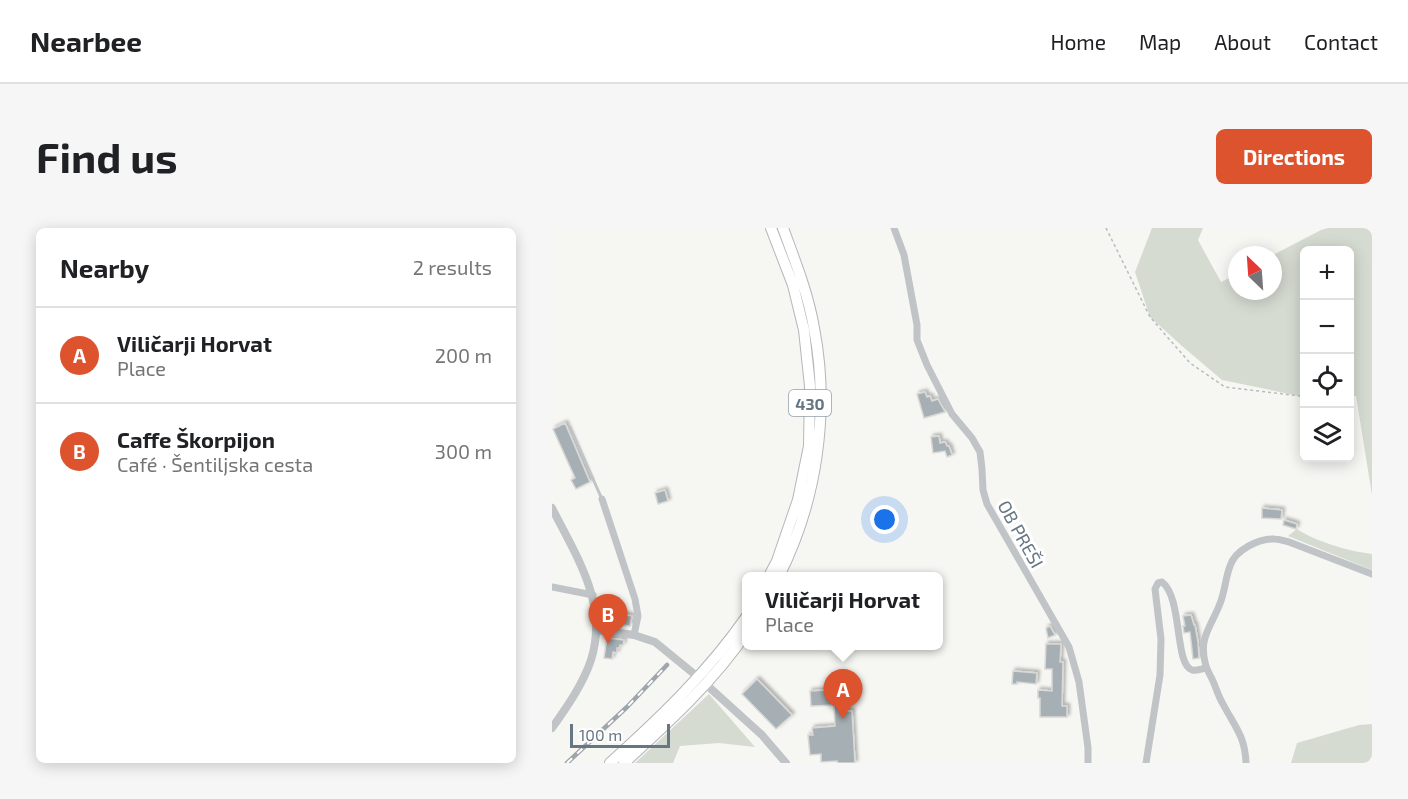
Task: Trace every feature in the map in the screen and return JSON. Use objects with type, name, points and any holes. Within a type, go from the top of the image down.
[{"type":"highway","name":"430","points":[[771,228],[793,285],[804,330],[810,386],[809,446],[798,500],[771,572]]},
{"type":"highway","name":"430","points":[[781,572],[797,534],[808,499],[816,459],[820,387],[818,351],[808,302],[800,272],[783,228]]},
{"type":"highway","points":[[610,763],[708,667],[742,622]]},
{"type":"highway","points":[[624,763],[691,699],[742,638]]},
{"type":"street","name":"OB PREŠI","points":[[894,228],[904,255],[917,325],[917,340],[927,365],[952,414],[972,438],[980,452],[983,490],[987,504],[1069,647],[1079,682],[1088,763]]},
{"type":"street","points":[[602,499],[635,599],[638,615],[634,635]]},
{"type":"street","points":[[552,508],[587,579],[596,611],[597,630],[591,660],[582,681],[552,728]]},
{"type":"street","points":[[1246,763],[1246,748],[1206,668],[1203,650],[1204,638],[1219,607],[1233,558],[1249,546],[1274,539],[1289,542],[1372,574]]},
{"type":"street","points":[[1146,763],[1160,675],[1161,639],[1155,589],[1158,583],[1162,582],[1166,585],[1170,594],[1186,666],[1192,670],[1206,668]]},
{"type":"street","points":[[552,586],[592,595]]},
{"type":"street","points":[[597,630],[634,635],[655,642],[693,673]]},
{"type":"street","points":[[710,688],[762,735],[786,763]]},
{"type":"lane","points":[[570,427],[602,499]]},
{"type":"path","points":[[1106,228],[1150,317],[1190,363],[1225,387],[1300,396]]},
{"type":"shaded area","points":[[1152,228],[1203,228],[1198,240],[1221,282],[1228,278],[1228,300],[1282,300],[1282,250],[1328,228],[1372,228],[1372,495],[1356,396],[1354,396],[1354,246],[1300,246],[1300,396],[1222,380],[1150,317],[1135,272]]},
{"type":"shaded area","points":[[1297,529],[1333,545],[1372,554],[1372,570],[1288,536]]},
{"type":"shaded area","points":[[709,694],[755,747],[719,743],[680,746],[673,763],[635,763]]},
{"type":"shaded area","points":[[1372,724],[1372,763],[1291,763],[1297,743],[1359,725]]},
{"type":"building","points":[[925,392],[932,401],[938,399],[945,412],[924,418],[917,394]]},
{"type":"building","points":[[565,423],[590,482],[576,489],[571,480],[575,478],[553,429]]},
{"type":"building","points":[[939,436],[940,443],[945,442],[949,446],[952,455],[947,457],[945,451],[933,453],[931,437]]},
{"type":"building","points":[[665,490],[668,501],[658,504],[655,493]]},
{"type":"building","points":[[1262,508],[1282,510],[1281,519],[1262,518]]},
{"type":"building","points":[[1284,520],[1297,524],[1296,529],[1283,525]]},
{"type":"building","points":[[611,613],[632,616],[630,626],[609,623]]},
{"type":"building","points":[[1191,615],[1195,625],[1199,658],[1193,659],[1190,632],[1184,633],[1183,626],[1185,626],[1183,616]]},
{"type":"building","points":[[1050,626],[1055,635],[1048,638],[1046,628]]},
{"type":"building","points":[[607,638],[624,640],[623,645],[617,648],[617,653],[613,652],[612,659],[604,658]]},
{"type":"building","points":[[1046,644],[1061,644],[1062,706],[1067,706],[1067,717],[1040,717],[1038,690],[1052,691],[1052,669],[1045,669]]},
{"type":"building","points":[[1013,671],[1037,673],[1036,684],[1017,682],[1017,684],[1012,684]]},
{"type":"building","points":[[757,679],[792,715],[776,729],[742,694]]},
{"type":"building","points":[[845,689],[847,711],[852,711],[855,763],[821,762],[821,754],[810,755],[808,735],[813,735],[812,728],[835,726],[834,705],[811,706],[810,691]]},
{"type":"railway","points":[[567,763],[627,707],[667,665]]},
{"type":"place","name":"Caffe Škorpijon","points":[[608,644]]},
{"type":"place","name":"Viličarji Horvat","points":[[843,719]]}]
